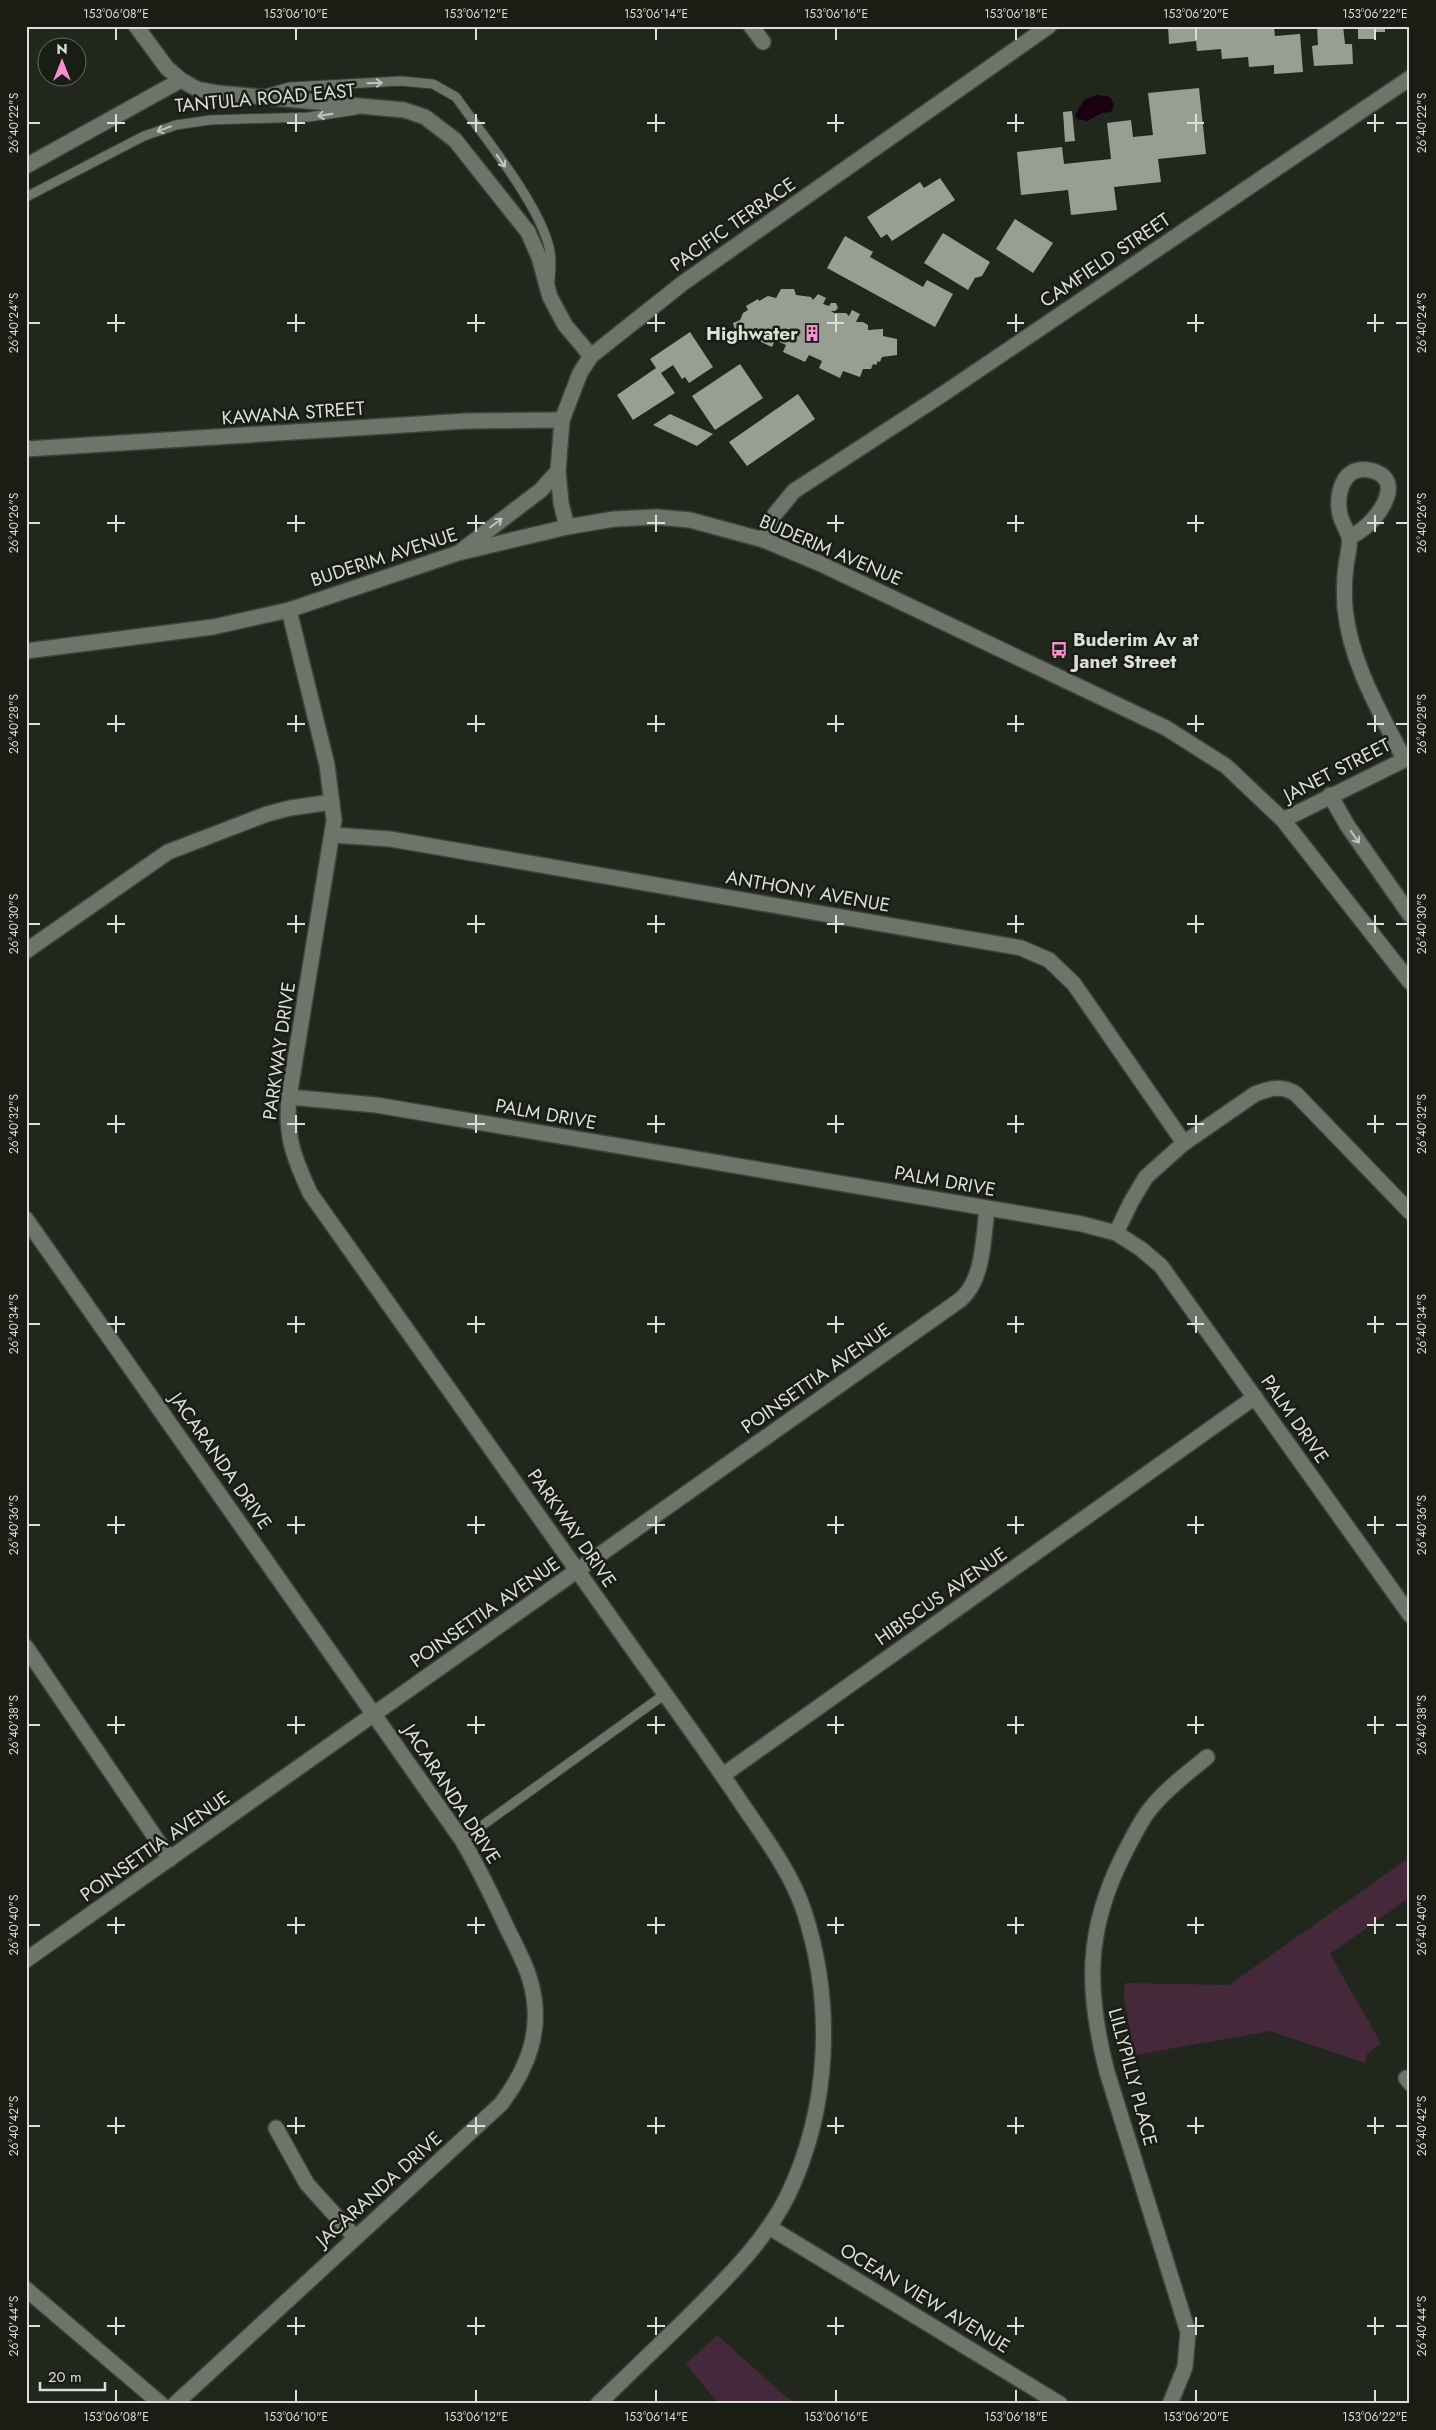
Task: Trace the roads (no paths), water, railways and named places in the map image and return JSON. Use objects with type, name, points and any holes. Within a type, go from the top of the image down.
[{"type":"street","points":[[136,26],[167,68],[181,80]]},
{"type":"street","points":[[751,26],[763,42]]},
{"type":"street","name":"PACIFIC TERRACE","points":[[567,527],[561,503],[558,471],[562,420],[580,373],[591,356],[683,283],[1048,26]]},
{"type":"street","name":"CAMFIELD STREET","points":[[764,540],[775,514],[794,491],[943,394],[1410,78]]},
{"type":"street","name":"TANTULA ROAD EAST","points":[[26,166],[181,80],[197,89],[404,110],[425,117],[455,140],[528,232],[539,257],[550,297],[565,325],[591,356]]},
{"type":"street","name":"KAWANA STREET","points":[[26,449],[466,421],[562,420]]},
{"type":"street","points":[[458,553],[542,490],[558,471]]},
{"type":"street","name":"BUDERIM AVENUE","points":[[26,651],[213,627],[289,610],[458,553],[567,527],[614,519],[657,516],[690,520],[764,540],[821,564],[1166,728],[1226,766],[1283,820],[1410,982]]},
{"type":"street","points":[[1349,538],[1344,587],[1348,632],[1365,680],[1407,758]]},
{"type":"street","name":"PARKWAY DRIVE","points":[[289,610],[327,765],[332,802],[333,834],[289,1097],[287,1117],[293,1157],[310,1193],[722,1775],[787,1873],[805,1916],[813,1943],[821,1985],[824,2058],[819,2093],[811,2131],[788,2195],[751,2252],[728,2277],[598,2404]]},
{"type":"street","name":"JANET STREET","points":[[1283,820],[1407,758]]},
{"type":"street","points":[[1330,795],[1347,825],[1410,914]]},
{"type":"street","points":[[26,951],[168,852],[267,814],[290,808],[332,802]]},
{"type":"street","name":"ANTHONY AVENUE","points":[[333,834],[390,839],[1021,948],[1049,960],[1074,984],[1184,1144]]},
{"type":"street","points":[[1116,1233],[1146,1177],[1184,1144],[1255,1094],[1266,1089],[1279,1088],[1289,1089],[1296,1094],[1410,1212]]},
{"type":"street","name":"PALM DRIVE","points":[[289,1097],[376,1105],[1082,1224],[1116,1233],[1141,1249],[1161,1266],[1410,1615]]},
{"type":"street","name":"POINSETTIA AVENUE","points":[[26,1960],[966,1296],[977,1276],[987,1209]]},
{"type":"street","name":"JACARANDA DRIVE","points":[[26,1219],[462,1840],[487,1884],[530,1979],[534,1999],[535,2027],[528,2058],[518,2081],[501,2104],[175,2404]]},
{"type":"street","name":"HIBISCUS AVENUE","points":[[722,1775],[1255,1397]]},
{"type":"street","points":[[26,1647],[170,1859]]},
{"type":"street","name":"LILLYPILLY PLACE","points":[[1170,2404],[1185,2367],[1188,2332],[1107,2072],[1092,2003],[1092,1972],[1094,1944],[1106,1893],[1135,1833],[1150,1809],[1167,1791],[1207,1757]]},
{"type":"street","points":[[276,2128],[307,2184],[355,2237]]},
{"type":"street","name":"OCEAN VIEW AVENUE","points":[[769,2227],[1060,2404]]},
{"type":"street","points":[[26,2289],[161,2404]]},
{"type":"lane","name":"TANTULA ROAD EAST","points":[[258,96],[289,87],[401,81],[433,84],[456,97],[526,198],[536,216],[548,242],[551,256],[550,297]]},
{"type":"lane","name":"TANTULA ROAD EAST","points":[[26,197],[144,136],[176,125],[210,120],[309,118],[373,108]]},
{"type":"lane","points":[[462,1840],[665,1694]]},
{"type":"place","name":"Highwater","points":[[812,333]]},
{"type":"place","name":"Buderim Av at Janet Street","points":[[1059,650]]}]
